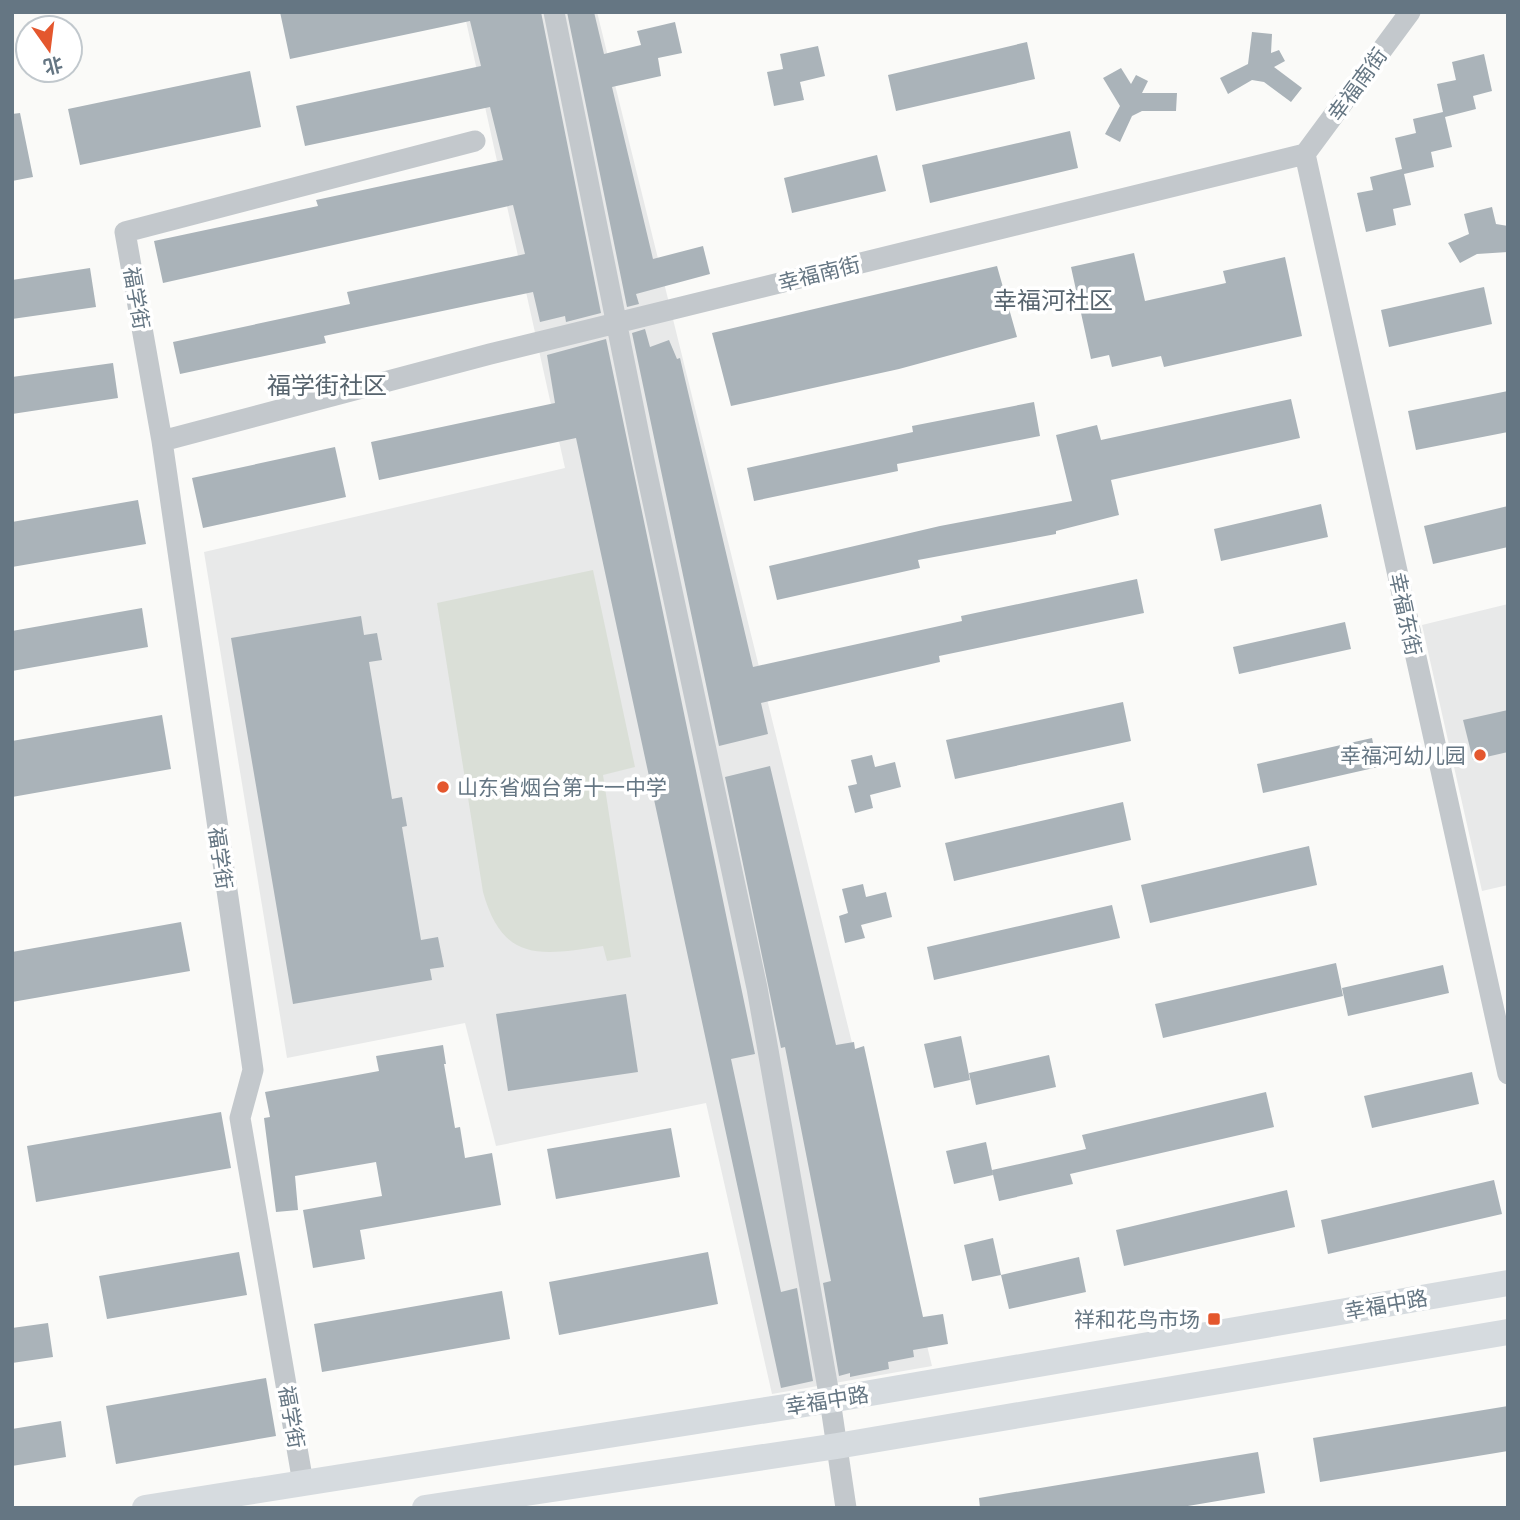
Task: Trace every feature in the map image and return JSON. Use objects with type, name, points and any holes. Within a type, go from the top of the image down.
[{"type":"main road","name":"幸福中路","points":[[145,1508],[830,1400],[1508,1283]]},
{"type":"main road","points":[[425,1508],[837,1446],[1508,1332]]},
{"type":"street","points":[[554,12],[647,473],[757,988],[830,1400],[846,1508]]},
{"type":"street","name":"幸福南街","points":[[162,441],[490,354],[1305,154],[1410,12]]},
{"type":"street","name":"福学街","points":[[303,1483],[240,1118],[253,1070],[162,441],[125,232],[475,141]]},
{"type":"street","name":"幸福东街","points":[[1305,154],[1508,1074]]},
{"type":"shaded area","points":[[464,12],[597,12],[932,1366],[772,1394],[706,1103],[496,1146],[465,1023],[287,1058],[204,552],[565,468]]},
{"type":"shaded area","points":[[593,570],[635,767],[603,775],[631,957],[607,961],[603,946],[543,952],[528,949],[514,943],[502,932],[491,915],[483,892],[437,603]]},
{"type":"shaded area","name":"幸福河幼儿园","points":[[1508,604],[1508,885],[1482,891],[1422,625]]},
{"type":"building","points":[[280,12],[541,12],[601,313],[566,322],[565,316],[540,322],[533,292],[324,336],[326,343],[180,374],[173,342],[350,304],[347,292],[525,254],[513,205],[163,283],[154,241],[318,206],[316,200],[503,160],[490,107],[305,146],[296,106],[481,66],[470,21],[290,59]]},
{"type":"building","points":[[567,12],[594,12],[604,54],[641,45],[637,31],[675,22],[682,53],[658,58],[661,76],[612,87],[653,259],[703,246],[710,274],[636,294],[639,304],[627,307]]},
{"type":"building","points":[[1252,32],[1272,34],[1271,53],[1279,50],[1285,61],[1274,67],[1302,88],[1291,102],[1264,82],[1252,80],[1228,94],[1220,78],[1248,64]]},
{"type":"building","points":[[1027,42],[1035,79],[896,111],[888,75]]},
{"type":"building","points":[[818,46],[825,76],[800,82],[804,100],[774,106],[767,72],[783,69],[780,54]]},
{"type":"building","points":[[1484,54],[1492,91],[1473,96],[1476,109],[1445,117],[1452,147],[1431,152],[1434,167],[1404,174],[1411,205],[1393,209],[1396,225],[1366,232],[1357,193],[1373,190],[1370,177],[1402,169],[1395,138],[1416,133],[1413,119],[1443,112],[1437,84],[1456,80],[1452,62]]},
{"type":"building","points":[[1121,68],[1131,84],[1136,75],[1148,81],[1142,93],[1177,93],[1176,111],[1142,111],[1132,116],[1120,142],[1105,134],[1120,106],[1103,78]]},
{"type":"building","points":[[250,71],[261,127],[80,165],[68,109]]},
{"type":"building","points":[[20,113],[33,177],[12,181],[12,114]]},
{"type":"building","points":[[1070,131],[1078,168],[930,203],[922,165]]},
{"type":"building","points":[[877,155],[886,191],[792,213],[784,178]]},
{"type":"building","points":[[1492,207],[1496,224],[1508,226],[1508,252],[1477,254],[1460,263],[1448,243],[1469,234],[1464,214]]},
{"type":"building","points":[[1134,253],[1145,301],[1226,283],[1223,271],[1285,257],[1302,336],[1164,367],[1161,356],[1112,367],[1109,355],[1091,359],[1071,267]]},
{"type":"building","points":[[997,266],[1017,337],[899,369],[731,406],[712,333]]},
{"type":"building","points":[[90,268],[96,307],[12,319],[12,280]]},
{"type":"building","points":[[1484,287],[1492,324],[1389,347],[1381,310]]},
{"type":"building","points":[[645,329],[650,347],[669,340],[677,359],[680,358],[753,667],[962,621],[961,616],[1137,579],[1144,613],[939,656],[940,662],[761,703],[768,734],[719,746],[632,333]]},
{"type":"building","points":[[606,339],[755,1054],[731,1059],[781,1292],[797,1288],[813,1381],[781,1388],[576,438],[379,480],[371,442],[555,403],[547,355]]},
{"type":"building","points":[[113,363],[118,398],[12,414],[12,377]]},
{"type":"building","points":[[1508,391],[1508,432],[1416,450],[1408,411]]},
{"type":"building","points":[[1291,399],[1300,438],[1111,480],[1119,515],[1056,531],[1056,534],[918,560],[920,568],[777,600],[769,566],[940,526],[1072,501],[1056,435],[1097,425],[1101,440]]},
{"type":"building","points":[[1034,402],[1040,436],[897,464],[898,471],[754,501],[747,468],[913,432],[912,426]]},
{"type":"building","points":[[335,447],[346,497],[203,528],[192,478]]},
{"type":"building","points":[[138,500],[146,544],[12,567],[12,522]]},
{"type":"building","points":[[1321,504],[1328,537],[1221,561],[1214,529]]},
{"type":"building","points":[[1508,506],[1508,547],[1433,564],[1424,526]]},
{"type":"building","points":[[142,608],[148,647],[12,671],[12,631]]},
{"type":"building","points":[[361,616],[364,635],[377,633],[382,660],[369,662],[392,799],[402,797],[407,826],[402,827],[421,940],[438,937],[444,967],[430,969],[432,980],[293,1004],[231,638]]},
{"type":"building","points":[[1345,622],[1351,649],[1239,674],[1233,647]]},
{"type":"building","points":[[1123,702],[1131,741],[955,779],[946,740]]},
{"type":"building","points":[[1508,710],[1508,752],[1473,760],[1463,720]]},
{"type":"building","points":[[162,715],[171,769],[12,797],[12,741]]},
{"type":"building","points":[[1372,738],[1378,767],[1263,793],[1257,764]]},
{"type":"building","points":[[872,755],[875,767],[895,762],[901,787],[870,795],[873,808],[855,813],[848,786],[857,784],[851,760]]},
{"type":"building","points":[[770,766],[836,1045],[854,1042],[855,1049],[864,1046],[923,1317],[943,1314],[948,1344],[913,1350],[914,1357],[888,1362],[889,1369],[850,1377],[850,1373],[839,1376],[823,1283],[831,1281],[785,1047],[781,1048],[725,777]]},
{"type":"building","points":[[1123,802],[1131,840],[954,881],[945,843]]},
{"type":"building","points":[[1309,846],[1317,885],[1150,923],[1141,885]]},
{"type":"building","points":[[863,884],[866,897],[886,892],[892,917],[861,925],[865,938],[845,943],[839,916],[848,913],[842,889]]},
{"type":"building","points":[[1112,905],[1120,938],[934,980],[927,947]]},
{"type":"building","points":[[181,922],[190,971],[12,1002],[12,952]]},
{"type":"building","points":[[1336,963],[1343,996],[1163,1038],[1155,1004]]},
{"type":"building","points":[[1443,965],[1449,993],[1348,1016],[1342,988]]},
{"type":"building","points":[[626,994],[638,1072],[508,1091],[496,1014]]},
{"type":"building","points":[[961,1036],[970,1080],[934,1088],[924,1044]]},
{"type":"building","points":[[443,1045],[455,1128],[460,1127],[465,1158],[492,1153],[501,1205],[360,1230],[365,1259],[313,1268],[303,1210],[382,1196],[376,1162],[295,1176],[298,1210],[276,1212],[264,1118],[270,1117],[265,1092],[379,1071],[376,1056]]},
{"type":"building","points":[[1049,1055],[1056,1087],[976,1105],[969,1073]]},
{"type":"building","points":[[1472,1072],[1479,1104],[1372,1128],[1364,1096]]},
{"type":"building","points":[[1266,1092],[1274,1127],[1070,1174],[1073,1184],[999,1201],[992,1170],[1086,1149],[1082,1135]]},
{"type":"building","points":[[221,1112],[231,1168],[36,1202],[27,1146]]},
{"type":"building","points":[[671,1128],[680,1177],[556,1199],[547,1149]]},
{"type":"building","points":[[986,1142],[993,1175],[954,1184],[946,1151]]},
{"type":"building","points":[[1494,1180],[1502,1214],[1328,1254],[1321,1220]]},
{"type":"building","points":[[1287,1190],[1295,1227],[1124,1266],[1116,1230]]},
{"type":"building","points":[[993,1238],[1001,1275],[972,1281],[964,1245]]},
{"type":"building","points":[[239,1252],[247,1295],[107,1319],[99,1276]]},
{"type":"building","points":[[708,1252],[718,1304],[559,1335],[549,1282]]},
{"type":"building","points":[[1079,1257],[1086,1292],[1009,1309],[1001,1275]]},
{"type":"building","points":[[502,1291],[510,1339],[322,1372],[314,1324]]},
{"type":"building","points":[[48,1323],[53,1357],[12,1363],[12,1328]]},
{"type":"building","points":[[266,1378],[276,1436],[116,1464],[106,1406]]},
{"type":"building","points":[[1508,1406],[1508,1451],[1320,1482],[1313,1438]]},
{"type":"building","points":[[61,1421],[66,1457],[12,1466],[12,1429]]},
{"type":"building","points":[[1258,1452],[1265,1493],[1176,1508],[980,1508],[979,1498]]},
{"type":"place","name":"幸福河幼儿园","points":[[1480,755]]},
{"type":"place","name":"山东省烟台第十一中学","points":[[443,787]]},
{"type":"place","name":"祥和花鸟市场","points":[[1214,1319]]},
{"type":"district","name":"幸福河社区","points":[[1053,300]]},
{"type":"district","name":"福学街社区","points":[[327,385]]}]
